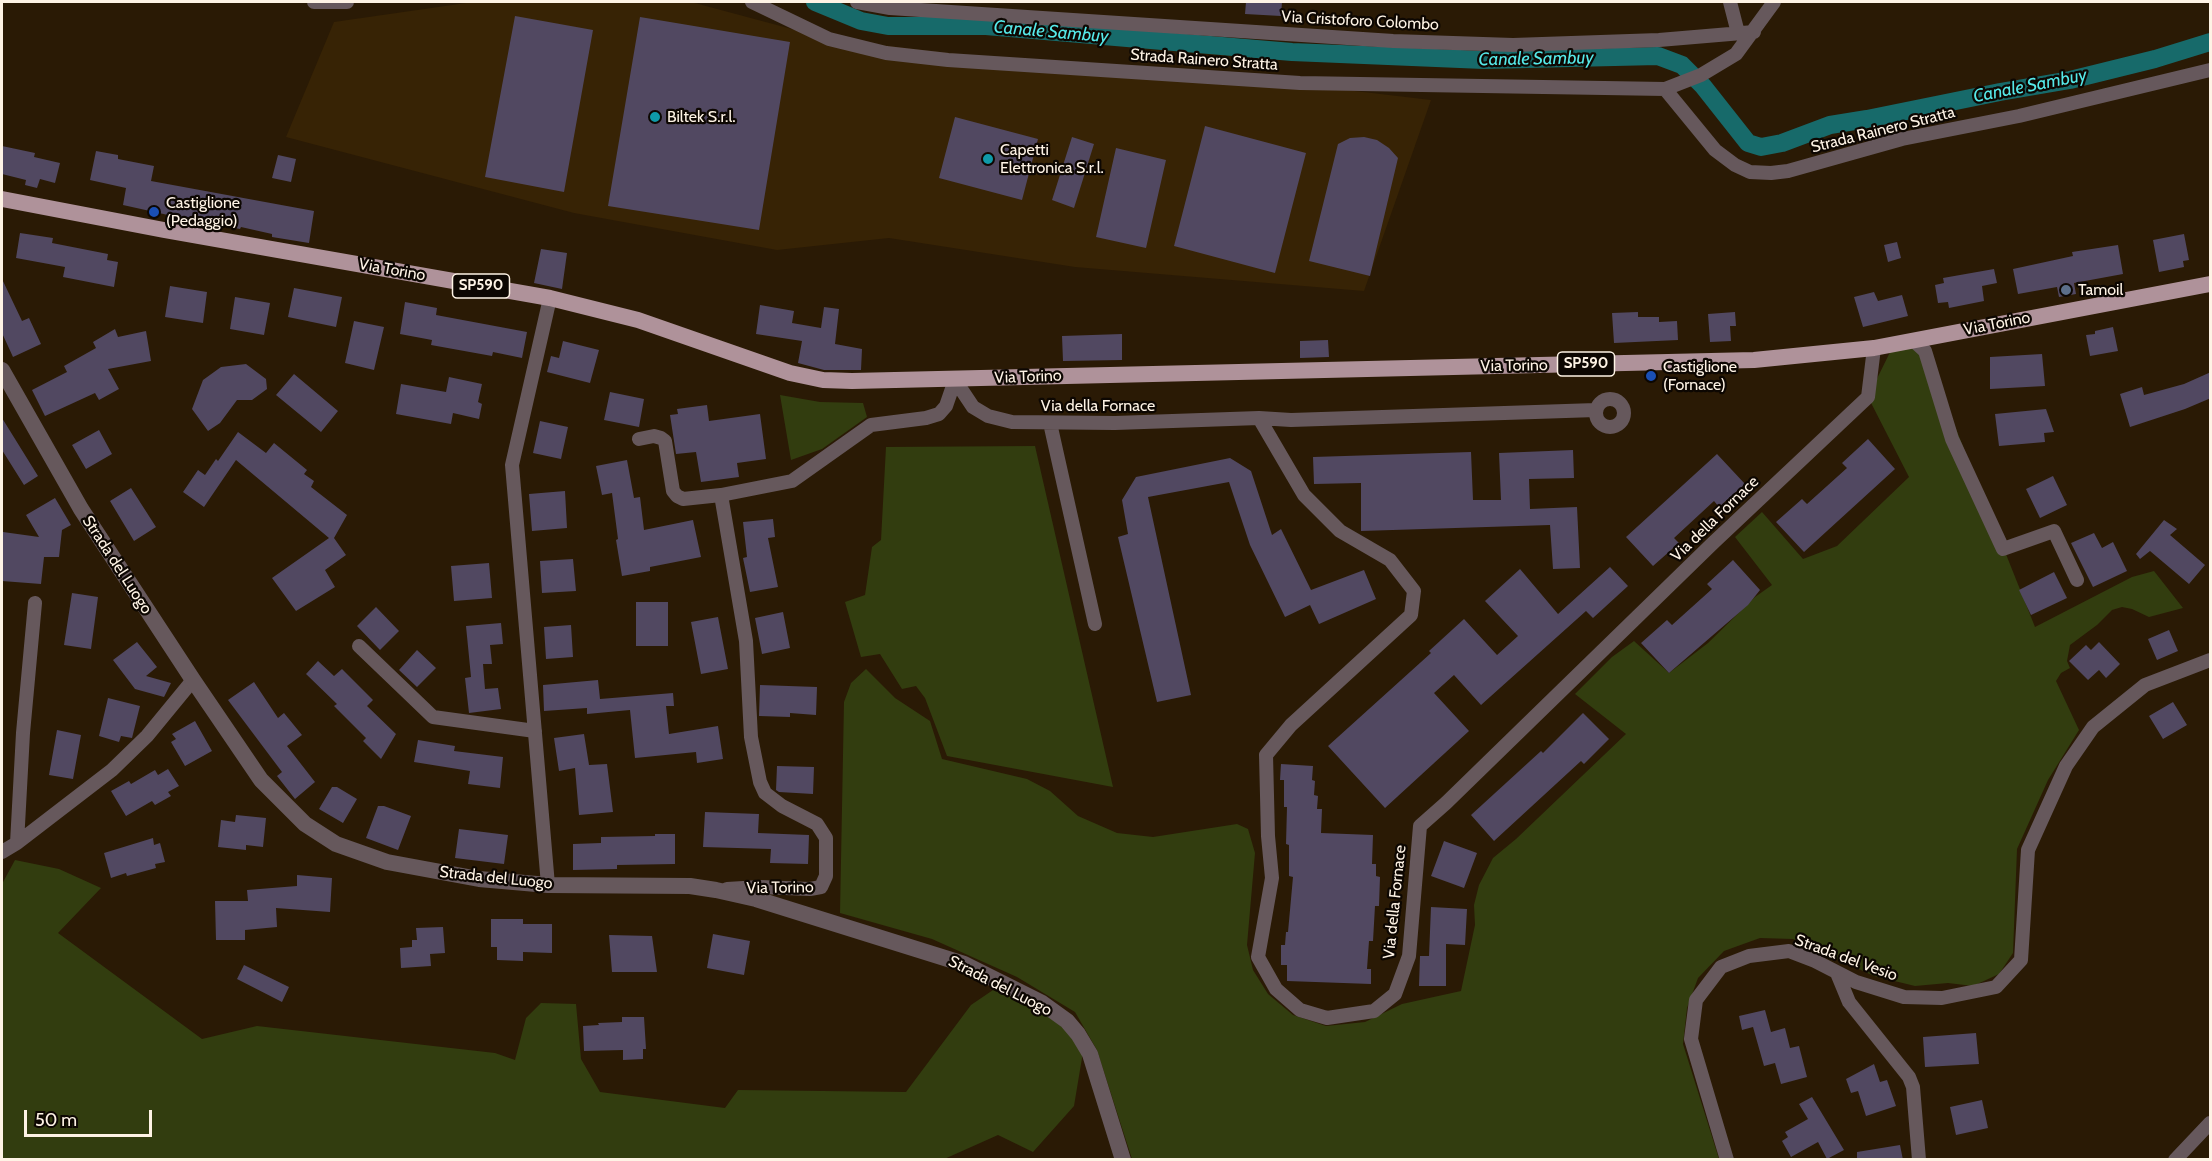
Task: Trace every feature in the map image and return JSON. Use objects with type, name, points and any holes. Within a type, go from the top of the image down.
[{"type":"main road","name":"Via Torino","points":[[2,199],[550,298],[638,320],[790,374],[824,380],[955,380],[1754,360],[1874,348],[2211,284]]},
{"type":"street","points":[[314,2],[348,2]]},
{"type":"street","name":"Strada Rainero Stratta","points":[[752,2],[830,39],[886,53],[948,60],[1300,83],[1665,89],[1701,75],[1736,54],[1754,32]]},
{"type":"street","name":"Via Cristoforo Colombo","points":[[857,2],[890,8],[1393,41],[1513,45],[1659,40],[1754,32]]},
{"type":"street","points":[[1730,2],[1738,33]]},
{"type":"street","points":[[1754,32],[1774,2]]},
{"type":"street","name":"Strada Rainero Stratta","points":[[1665,89],[1715,150],[1735,165],[1750,172],[1771,173],[1788,171],[1902,139],[2019,116],[2211,70]]},
{"type":"street","points":[[548,885],[512,465],[550,298]]},
{"type":"street","points":[[1913,340],[1925,351],[1952,439],[2003,549],[2054,531],[2077,580]]},
{"type":"street","name":"Via della Fornace","points":[[1259,418],[1304,495],[1340,531],[1390,560],[1414,591],[1411,615],[1291,725],[1266,755],[1268,836],[1272,878],[1258,957],[1276,988],[1300,1010],[1327,1018],[1374,1011],[1395,994],[1409,956],[1420,826],[1868,397],[1874,348]]},
{"type":"street","name":"Strada del Luogo","points":[[2,370],[81,509],[193,680],[261,780],[305,824],[336,844],[387,862],[479,879],[548,885],[690,886],[716,890],[808,915],[964,964],[1042,1003],[1067,1021],[1078,1034],[1090,1054],[1124,1160]]},
{"type":"street","points":[[639,439],[654,436],[665,441],[673,491],[677,496],[683,499],[721,495],[792,481],[871,425],[926,418],[939,414],[946,406],[955,380]]},
{"type":"street","name":"Via della Fornace","points":[[955,380],[974,407],[988,416],[1012,422],[1115,423],[1259,418],[1291,420],[1596,410]]},
{"type":"street","points":[[1050,423],[1095,624]]},
{"type":"street","name":"Via Torino","points":[[716,890],[760,887],[810,889],[821,887],[826,876],[826,838],[823,831],[817,824],[783,806],[765,793],[759,782],[752,737],[746,641],[721,495]]},
{"type":"street","points":[[17,843],[23,733],[35,603]]},
{"type":"street","points":[[359,646],[434,717],[535,730]]},
{"type":"street","name":"Strada del Vesio","points":[[1727,1160],[1691,1039],[1696,1000],[1720,968],[1749,956],[1789,951],[1815,961],[1856,982],[1904,997],[1941,998],[1996,987],[2021,960],[2028,850],[2066,766],[2093,726],[2145,686],[2211,660]]},
{"type":"street","points":[[2,852],[112,770],[147,736],[193,680]]},
{"type":"street","points":[[1837,973],[1849,1002],[1909,1077],[1913,1088],[1919,1160]]},
{"type":"street","points":[[2175,1160],[2211,1123]]},
{"type":"shaded area","points":[[473,2],[691,2],[829,39],[1095,70],[1279,82],[1431,100],[1364,291],[1075,267],[889,238],[777,250],[574,213],[286,137],[334,22]]},
{"type":"green space","points":[[1894,344],[1925,351],[2035,627],[2132,577],[2154,571],[2183,608],[2149,617],[2122,607],[2112,610],[2097,625],[2070,645],[2067,661],[2070,668],[2061,673],[2056,681],[2079,730],[2048,780],[2017,849],[2013,953],[1999,974],[1973,986],[1948,983],[1915,986],[1874,976],[1793,939],[1760,938],[1724,951],[1698,978],[1687,1008],[1683,1044],[1719,1159],[1132,1159],[1097,1050],[1075,1012],[1017,977],[932,939],[840,913],[844,702],[851,683],[866,669],[895,698],[930,721],[942,759],[1027,779],[1050,791],[1078,816],[1117,833],[1153,837],[1237,824],[1248,829],[1255,853],[1247,945],[1253,970],[1268,994],[1293,1015],[1326,1026],[1365,1022],[1402,1004],[1461,991],[1475,925],[1474,905],[1479,885],[1493,858],[1626,734],[1575,694],[1612,657],[1634,641],[1669,673],[1708,643],[1755,597],[1772,585],[1735,537],[1762,512],[1803,559],[1837,546],[1909,477],[1868,397]]},
{"type":"green space","points":[[780,395],[820,402],[863,403],[867,417],[822,449],[791,460]]},
{"type":"green space","points":[[1035,446],[1113,787],[947,756],[925,698],[916,686],[902,689],[880,654],[861,657],[845,602],[865,595],[872,547],[881,540],[886,447]]},
{"type":"green space","points":[[15,860],[59,869],[101,888],[58,933],[202,1039],[257,1026],[495,1053],[515,1060],[526,1018],[541,1003],[576,1004],[581,1059],[600,1092],[725,1108],[738,1090],[906,1092],[971,1005],[993,990],[1039,1009],[1068,1031],[1083,1052],[1074,1106],[1033,1152],[998,1135],[942,1160],[2,1160],[2,884]]},
{"type":"building","points":[[1246,2],[1282,2],[1281,16],[1245,14]]},
{"type":"building","points":[[515,16],[593,30],[564,192],[485,177]]},
{"type":"building","points":[[640,17],[790,42],[759,230],[608,206]]},
{"type":"building","name":"Capetti Elettronica S.r.l.","points":[[955,117],[1038,139],[1022,200],[939,178]]},
{"type":"building","points":[[1205,126],[1306,153],[1275,273],[1174,246]]},
{"type":"building","points":[[1072,137],[1094,144],[1074,208],[1052,200]]},
{"type":"building","points":[[1364,137],[1377,140],[1398,158],[1370,276],[1309,261],[1338,144],[1350,138]]},
{"type":"building","points":[[2,146],[35,153],[34,157],[60,163],[55,183],[40,179],[37,188],[25,185],[26,180],[2,174]]},
{"type":"building","points":[[1116,148],[1166,160],[1146,248],[1096,237]]},
{"type":"building","points":[[96,151],[118,155],[118,159],[154,166],[151,181],[314,211],[309,243],[272,237],[272,234],[241,227],[240,229],[213,225],[123,205],[126,188],[90,180]]},
{"type":"building","points":[[278,155],[296,159],[291,182],[272,178]]},
{"type":"building","points":[[20,233],[53,238],[52,243],[108,254],[107,260],[118,262],[114,287],[63,277],[65,267],[16,258]]},
{"type":"building","points":[[2184,234],[2189,260],[2183,261],[2184,267],[2159,272],[2153,240]]},
{"type":"building","points":[[1897,242],[1901,258],[1888,262],[1884,245]]},
{"type":"building","points":[[2118,245],[2123,274],[2074,283],[2076,294],[2059,297],[2057,287],[2018,294],[2013,269],[2073,256],[2072,252]]},
{"type":"building","points":[[541,249],[567,253],[562,289],[534,283]]},
{"type":"building","points":[[1994,269],[1997,283],[1982,286],[1984,301],[1949,308],[1948,302],[1938,303],[1935,285],[1944,283],[1943,278]]},
{"type":"building","points":[[2,279],[22,321],[29,318],[41,344],[13,357],[2,333]]},
{"type":"building","points":[[170,286],[207,292],[203,323],[165,317]]},
{"type":"building","points":[[294,288],[342,297],[336,327],[288,317]]},
{"type":"building","points":[[1874,292],[1878,301],[1902,295],[1908,316],[1863,327],[1854,297]]},
{"type":"building","points":[[235,297],[270,303],[264,335],[230,329]]},
{"type":"building","points":[[405,302],[437,308],[436,315],[527,332],[522,358],[493,352],[492,356],[431,345],[432,340],[400,334]]},
{"type":"building","points":[[760,305],[794,311],[792,323],[821,328],[824,307],[839,309],[835,344],[862,349],[861,370],[824,370],[798,363],[802,341],[756,334]]},
{"type":"building","points":[[1638,312],[1638,317],[1659,317],[1659,322],[1677,321],[1678,340],[1614,343],[1612,313]]},
{"type":"building","points":[[1735,312],[1736,326],[1730,326],[1731,341],[1710,342],[1708,314]]},
{"type":"building","points":[[354,321],[384,327],[374,370],[345,363]]},
{"type":"building","points":[[2113,327],[2118,351],[2090,356],[2086,335]]},
{"type":"building","points":[[115,329],[118,337],[146,331],[151,361],[108,369],[119,389],[99,400],[95,393],[45,416],[32,390],[67,372],[64,366],[96,348],[93,342]]},
{"type":"building","points":[[1122,334],[1122,360],[1063,361],[1062,336]]},
{"type":"building","points":[[1328,340],[1329,357],[1300,358],[1300,341]]},
{"type":"building","points":[[563,341],[599,350],[590,383],[547,372],[551,356],[559,358]]},
{"type":"building","points":[[2042,354],[2045,386],[1990,389],[1990,357]]},
{"type":"building","points":[[246,364],[266,379],[267,389],[252,400],[237,400],[220,423],[208,431],[192,409],[203,380],[221,367]]},
{"type":"building","points":[[2211,372],[2211,398],[2130,427],[2120,394],[2142,387],[2144,395],[2184,384]]},
{"type":"building","points":[[294,374],[338,411],[321,432],[276,395]]},
{"type":"building","points":[[449,377],[482,384],[478,402],[482,404],[479,419],[453,413],[451,424],[396,414],[401,384],[446,392]]},
{"type":"building","points":[[610,392],[644,399],[639,427],[604,420]]},
{"type":"building","points":[[707,405],[709,421],[760,414],[766,459],[737,463],[739,477],[701,482],[696,452],[676,454],[670,415],[678,414],[677,409]]},
{"type":"building","points":[[2046,409],[2054,432],[2044,433],[2045,442],[1999,446],[1995,414]]},
{"type":"building","points":[[2,418],[38,476],[24,485],[2,450]]},
{"type":"building","points":[[540,421],[568,427],[561,459],[533,453]]},
{"type":"building","points":[[99,430],[112,454],[86,469],[72,445]]},
{"type":"building","points":[[238,432],[266,453],[274,443],[307,470],[304,474],[314,481],[311,487],[347,515],[334,538],[346,555],[325,570],[335,587],[296,611],[272,578],[329,538],[236,460],[204,507],[183,492],[198,470],[205,475],[216,459],[218,461]]},
{"type":"building","points":[[1868,439],[1895,469],[1804,552],[1776,522],[1802,499],[1807,504],[1847,468],[1842,463]]},
{"type":"building","points":[[1573,450],[1574,478],[1529,479],[1530,509],[1577,507],[1580,568],[1553,569],[1550,525],[1361,531],[1361,483],[1314,484],[1313,457],[1471,452],[1473,500],[1501,500],[1499,453]]},
{"type":"building","points":[[1717,454],[1745,484],[1719,507],[1714,501],[1674,538],[1679,543],[1653,566],[1626,537]]},
{"type":"building","points":[[1230,458],[1251,471],[1272,535],[1281,529],[1311,590],[1364,570],[1376,599],[1319,624],[1310,605],[1285,617],[1250,545],[1229,482],[1148,497],[1191,695],[1157,702],[1118,537],[1128,534],[1122,500],[1136,477]]},
{"type":"building","points":[[627,460],[634,498],[640,497],[644,530],[693,520],[701,557],[650,567],[650,571],[622,576],[612,493],[602,495],[596,466]]},
{"type":"building","points":[[2053,476],[2067,505],[2040,518],[2026,489]]},
{"type":"building","points":[[131,488],[156,527],[134,541],[110,501]]},
{"type":"building","points":[[565,491],[567,528],[532,531],[529,494]]},
{"type":"building","points":[[55,498],[71,525],[62,530],[59,557],[44,557],[41,584],[2,581],[3,532],[39,537],[26,515]]},
{"type":"building","points":[[773,519],[775,537],[768,538],[778,587],[750,592],[743,558],[747,557],[743,522]]},
{"type":"building","points":[[2164,520],[2177,529],[2170,535],[2205,565],[2189,584],[2150,551],[2140,559],[2136,554]]},
{"type":"building","points":[[2094,533],[2102,548],[2113,542],[2127,571],[2093,587],[2071,543]]},
{"type":"building","points":[[573,559],[576,591],[542,593],[540,561]]},
{"type":"building","points":[[1733,560],[1760,590],[1748,605],[1669,673],[1641,643],[1667,620],[1672,625],[1712,589],[1707,584]]},
{"type":"building","points":[[489,563],[492,598],[454,601],[451,566]]},
{"type":"building","points":[[1610,567],[1628,586],[1593,618],[1586,611],[1481,705],[1454,675],[1434,693],[1469,731],[1385,808],[1328,746],[1431,653],[1429,651],[1464,619],[1497,655],[1518,636],[1485,601],[1520,569],[1558,614]]},
{"type":"building","points":[[2054,572],[2067,598],[2031,615],[2019,590]]},
{"type":"building","points":[[72,593],[98,597],[91,649],[64,645]]},
{"type":"building","points":[[636,602],[668,602],[668,646],[636,646]]},
{"type":"building","points":[[376,607],[399,631],[380,650],[357,626]]},
{"type":"building","points":[[783,612],[790,648],[762,654],[755,618]]},
{"type":"building","points":[[718,617],[728,669],[701,674],[691,622]]},
{"type":"building","points":[[501,623],[503,644],[490,645],[492,664],[483,664],[485,689],[498,688],[501,709],[469,713],[465,678],[471,677],[466,626]]},
{"type":"building","points":[[571,625],[573,657],[546,659],[544,627]]},
{"type":"building","points":[[2169,630],[2178,651],[2157,660],[2148,639]]},
{"type":"building","points":[[137,642],[157,667],[146,676],[171,683],[164,697],[135,689],[113,660]]},
{"type":"building","points":[[2099,642],[2120,664],[2106,678],[2099,670],[2088,680],[2069,661],[2086,645],[2091,650]]},
{"type":"building","points":[[417,650],[436,668],[417,687],[399,670]]},
{"type":"building","points":[[318,661],[334,676],[342,669],[373,700],[367,706],[396,734],[381,759],[363,741],[366,738],[334,706],[337,704],[306,674]]},
{"type":"building","points":[[598,680],[600,699],[673,693],[674,706],[666,706],[669,734],[718,726],[723,759],[697,763],[696,752],[635,758],[630,710],[587,714],[587,708],[544,711],[543,685]]},
{"type":"building","points":[[254,682],[278,718],[284,713],[302,735],[287,746],[315,782],[295,799],[277,776],[282,772],[228,700]]},
{"type":"building","points":[[760,685],[817,687],[816,715],[790,713],[790,717],[759,716]]},
{"type":"building","points":[[108,698],[140,706],[132,738],[121,736],[119,742],[99,736]]},
{"type":"building","points":[[2173,702],[2187,725],[2163,739],[2149,716]]},
{"type":"building","points":[[1583,713],[1609,739],[1584,764],[1581,761],[1494,841],[1471,815],[1541,751],[1543,753]]},
{"type":"building","points":[[195,721],[212,751],[185,766],[171,742],[176,739],[172,734]]},
{"type":"building","points":[[57,730],[81,735],[73,779],[49,775]]},
{"type":"building","points":[[584,734],[589,765],[607,764],[613,812],[579,815],[575,768],[559,771],[554,738]]},
{"type":"building","points":[[418,740],[455,746],[454,751],[503,757],[500,788],[468,784],[470,771],[414,762]]},
{"type":"building","points":[[1281,764],[1313,766],[1314,795],[1318,796],[1317,809],[1322,809],[1321,833],[1373,835],[1372,864],[1376,864],[1376,876],[1380,877],[1379,906],[1375,906],[1373,941],[1369,941],[1367,969],[1371,969],[1371,984],[1287,981],[1287,965],[1281,965],[1281,945],[1285,945],[1286,932],[1288,932],[1293,877],[1289,876],[1289,845],[1286,844],[1287,807],[1284,807],[1284,780],[1280,780]]},
{"type":"building","points":[[777,766],[814,767],[813,794],[776,790]]},
{"type":"building","points":[[168,769],[179,786],[168,792],[171,796],[155,805],[152,801],[126,816],[111,791],[129,781],[131,784],[155,770],[158,775]]},
{"type":"building","points":[[332,787],[337,787],[357,799],[343,823],[319,809]]},
{"type":"building","points":[[378,806],[411,816],[398,850],[366,838]]},
{"type":"building","points":[[705,812],[759,814],[758,833],[809,835],[808,864],[770,863],[771,849],[703,847]]},
{"type":"building","points":[[236,815],[266,818],[263,847],[246,845],[246,850],[218,847],[221,820],[235,822]]},
{"type":"building","points":[[459,829],[508,835],[504,864],[455,858]]},
{"type":"building","points":[[655,834],[675,834],[675,864],[617,865],[617,869],[573,870],[573,844],[601,843],[601,837],[655,836]]},
{"type":"building","points":[[153,838],[154,845],[160,843],[165,862],[155,864],[156,868],[111,878],[104,853]]},
{"type":"building","points":[[1444,841],[1477,853],[1464,888],[1431,876]]},
{"type":"building","points":[[297,875],[332,878],[330,912],[276,908],[277,927],[245,930],[245,940],[216,940],[215,901],[248,901],[247,890],[297,886]]},
{"type":"building","points":[[1431,907],[1467,909],[1465,945],[1446,944],[1446,986],[1419,986],[1420,956],[1429,956]]},
{"type":"building","points":[[491,919],[523,919],[523,924],[552,924],[552,953],[523,952],[523,961],[497,960],[497,947],[491,947]]},
{"type":"building","points":[[443,927],[445,953],[430,954],[431,966],[401,968],[400,948],[412,947],[412,940],[417,940],[416,928]]},
{"type":"building","points":[[713,934],[750,941],[744,975],[707,968]]},
{"type":"building","points":[[609,935],[652,936],[657,972],[612,972]]},
{"type":"building","points":[[244,965],[289,987],[282,1002],[237,979]]},
{"type":"building","points":[[1765,1010],[1771,1032],[1785,1028],[1790,1048],[1799,1046],[1807,1077],[1781,1084],[1775,1063],[1764,1066],[1753,1027],[1742,1030],[1739,1016]]},
{"type":"building","points":[[622,1017],[644,1017],[646,1049],[643,1049],[643,1059],[623,1060],[623,1050],[584,1051],[583,1026],[622,1022]]},
{"type":"building","points":[[1976,1033],[1979,1064],[1925,1067],[1923,1037]]},
{"type":"building","points":[[1874,1064],[1880,1082],[1887,1080],[1896,1106],[1866,1116],[1858,1091],[1851,1093],[1846,1079]]},
{"type":"building","points":[[1812,1097],[1844,1150],[1827,1159],[1818,1142],[1791,1157],[1782,1141],[1788,1137],[1785,1132],[1808,1119],[1799,1104]]},
{"type":"building","points":[[1982,1100],[1988,1128],[1956,1135],[1950,1107]]},
{"type":"building","points":[[1900,1145],[1903,1160],[1857,1160],[1857,1152]]},
{"type":"waterway","name":"Canale Sambuy","points":[[815,2],[861,21],[888,26],[986,26],[1292,52],[1484,60],[1658,56],[1682,65],[1703,86],[1748,143],[1761,147],[1782,143],[1830,125],[2070,80],[2155,59],[2210,42]]},
{"type":"place","name":"Biltek S.r.l.","points":[[655,117]]},
{"type":"place","name":"Capetti Elettronica S.r.l.","points":[[988,159]]},
{"type":"place","name":"Castiglione (Pedaggio)","points":[[154,212]]},
{"type":"place","name":"Tamoil","points":[[2066,290]]},
{"type":"place","name":"Castiglione (Fornace)","points":[[1651,376]]}]
